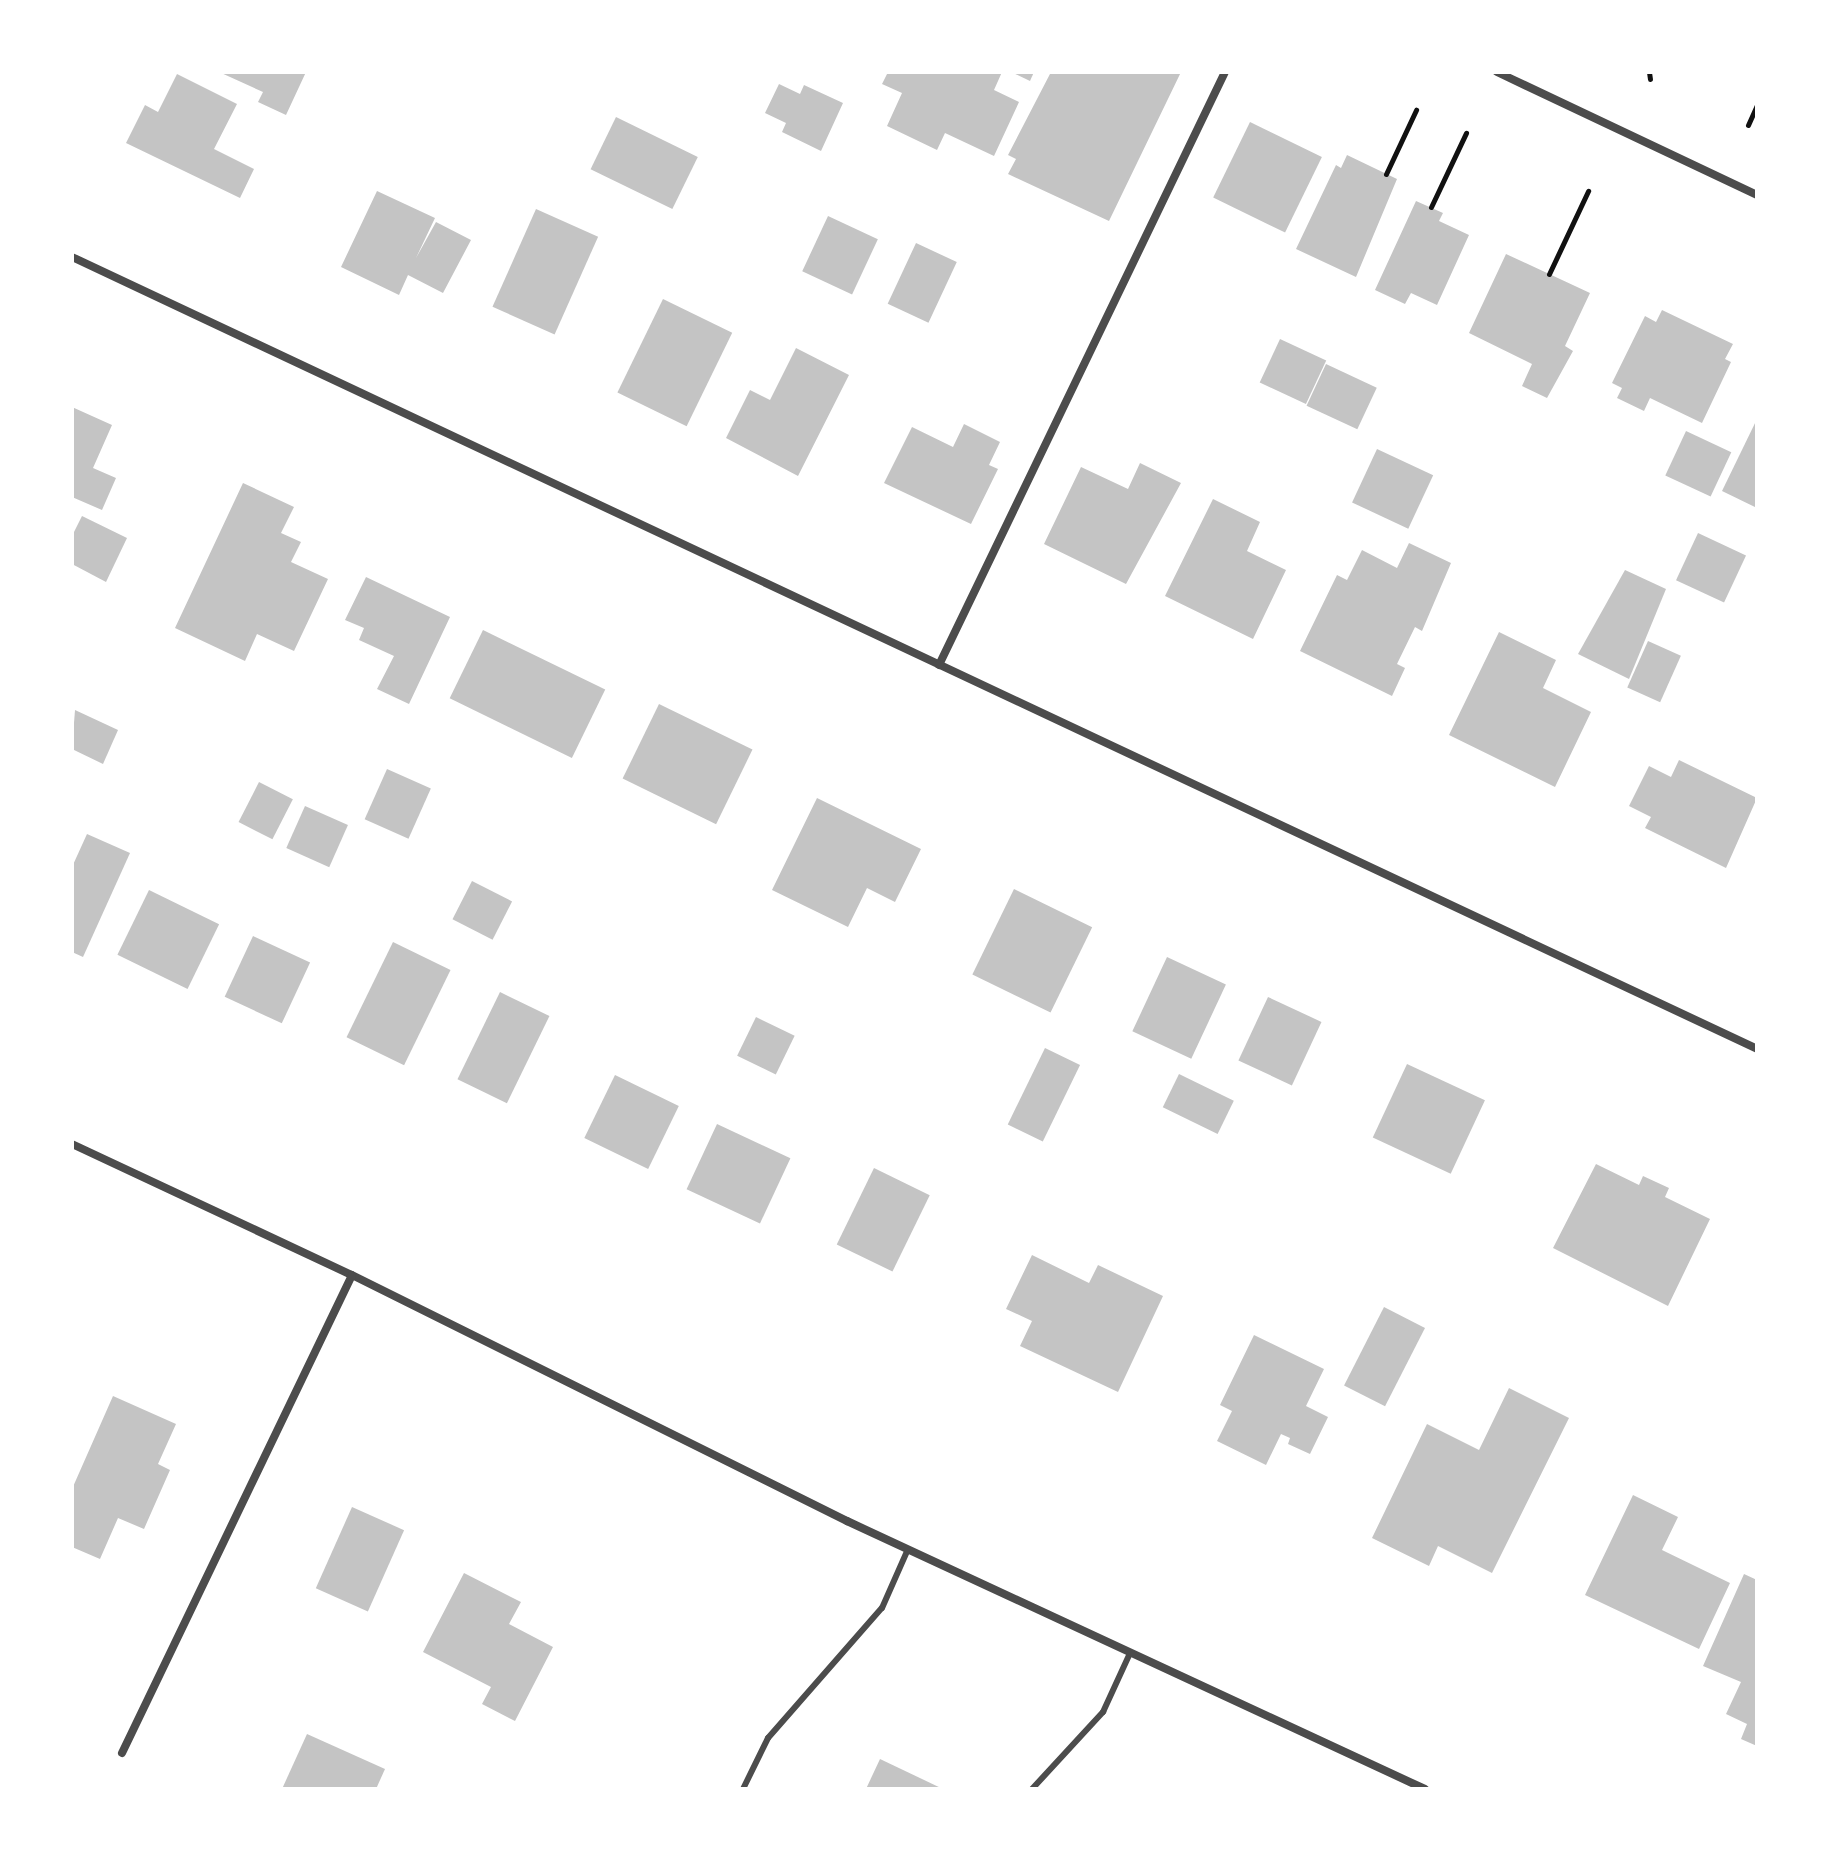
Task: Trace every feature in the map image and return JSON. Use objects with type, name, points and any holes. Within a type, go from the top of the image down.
[{"type":"street","points":[[939,665],[1225,72]]},
{"type":"street","points":[[1497,72],[1757,195]]},
{"type":"street","points":[[72,257],[1757,1049]]},
{"type":"street","points":[[72,1144],[352,1275],[908,1549],[1425,1789]]},
{"type":"street","points":[[122,1753],[352,1275]]},
{"type":"lane","points":[[743,1789],[768,1738],[882,1608],[908,1549]]},
{"type":"lane","points":[[1032,1789],[1103,1712],[1130,1653]]},
{"type":"path","points":[[1748,125],[1757,105]]},
{"type":"path","points":[[1386,174],[1416,110]]},
{"type":"path","points":[[1431,207],[1466,133]]},
{"type":"path","points":[[1549,274],[1588,191]]},
{"type":"building","points":[[219,72],[306,72],[286,115],[258,102],[263,92]]},
{"type":"building","points":[[888,72],[1002,72],[994,90],[1019,102],[994,156],[945,133],[937,150],[887,126],[902,93],[882,84]]},
{"type":"building","points":[[1011,72],[1034,72],[1030,81]]},
{"type":"building","points":[[1051,72],[1181,72],[1109,221],[1008,174],[1016,159],[1008,155]]},
{"type":"building","points":[[177,74],[237,104],[214,149],[254,169],[240,198],[126,143],[145,105],[158,112]]},
{"type":"building","points":[[779,84],[800,94],[804,85],[843,103],[821,151],[782,132],[786,123],[765,113]]},
{"type":"building","points":[[616,117],[698,157],[672,209],[591,169]]},
{"type":"building","points":[[1250,122],[1322,157],[1285,233],[1213,197]]},
{"type":"building","points":[[1347,155],[1397,179],[1356,277],[1296,249],[1336,165],[1341,168]]},
{"type":"building","points":[[377,191],[435,218],[416,258],[436,222],[471,240],[443,293],[408,275],[399,295],[341,267]]},
{"type":"building","points":[[1416,201],[1443,213],[1439,221],[1469,235],[1437,305],[1411,293],[1405,304],[1375,290]]},
{"type":"building","points":[[536,209],[598,237],[555,334],[492,307]]},
{"type":"building","points":[[828,216],[878,239],[852,295],[802,271]]},
{"type":"building","points":[[916,243],[957,262],[928,323],[888,304]]},
{"type":"building","points":[[1506,254],[1590,293],[1565,346],[1573,351],[1547,398],[1522,386],[1532,364],[1469,333]]},
{"type":"building","points":[[663,299],[732,333],[687,426],[617,392]]},
{"type":"building","points":[[1662,310],[1733,344],[1725,359],[1731,362],[1702,423],[1650,398],[1644,411],[1617,398],[1622,388],[1612,383],[1645,316],[1656,322]]},
{"type":"building","points":[[1280,339],[1326,361],[1306,404],[1260,383]]},
{"type":"building","points":[[796,348],[849,375],[798,476],[726,438],[750,390],[770,400]]},
{"type":"building","points":[[1326,364],[1377,388],[1357,429],[1307,406]]},
{"type":"building","points":[[72,407],[112,425],[93,468],[116,478],[102,510],[72,497]]},
{"type":"building","points":[[1757,419],[1757,508],[1722,491]]},
{"type":"building","points":[[964,424],[1000,442],[989,465],[998,469],[971,524],[884,483],[912,427],[953,447]]},
{"type":"building","points":[[1686,431],[1731,452],[1711,497],[1665,475]]},
{"type":"building","points":[[1377,449],[1433,475],[1408,529],[1352,502]]},
{"type":"building","points":[[1140,463],[1181,483],[1126,584],[1044,544],[1081,467],[1128,489]]},
{"type":"building","points":[[243,483],[294,507],[281,533],[301,542],[291,562],[328,579],[294,651],[257,634],[245,661],[175,628]]},
{"type":"building","points":[[1213,499],[1260,522],[1247,551],[1286,570],[1253,639],[1165,596]]},
{"type":"building","points":[[82,516],[127,538],[106,582],[72,564],[72,536]]},
{"type":"building","points":[[1698,533],[1746,555],[1724,603],[1676,580]]},
{"type":"building","points":[[1409,543],[1451,563],[1422,631],[1415,627],[1397,664],[1405,668],[1392,696],[1300,651],[1337,575],[1347,580],[1362,550],[1397,568]]},
{"type":"building","points":[[1625,570],[1666,589],[1629,679],[1578,654]]},
{"type":"building","points":[[366,577],[450,617],[409,704],[377,689],[394,656],[359,640],[364,628],[345,620]]},
{"type":"building","points":[[483,630],[605,690],[572,758],[450,698]]},
{"type":"building","points":[[1499,632],[1556,660],[1543,688],[1591,712],[1555,787],[1449,735]]},
{"type":"building","points":[[1648,641],[1681,656],[1660,702],[1627,688]]},
{"type":"building","points":[[659,704],[752,750],[716,824],[623,779]]},
{"type":"building","points":[[75,710],[118,730],[103,764],[72,749]]},
{"type":"building","points":[[1679,760],[1757,798],[1726,868],[1645,828],[1651,817],[1629,806],[1649,766],[1671,777]]},
{"type":"building","points":[[387,769],[431,789],[408,839],[365,819]]},
{"type":"building","points":[[259,782],[293,799],[272,839],[239,822]]},
{"type":"building","points":[[817,798],[921,849],[895,902],[867,888],[848,927],[772,890]]},
{"type":"building","points":[[305,806],[348,825],[329,867],[286,848]]},
{"type":"building","points":[[87,834],[130,853],[83,957],[72,952],[72,867]]},
{"type":"building","points":[[472,881],[512,901],[493,940],[452,919]]},
{"type":"building","points":[[1014,889],[1092,927],[1051,1013],[972,974]]},
{"type":"building","points":[[149,890],[219,924],[188,989],[117,955]]},
{"type":"building","points":[[253,936],[310,963],[282,1023],[225,997]]},
{"type":"building","points":[[393,942],[451,970],[404,1065],[347,1037]]},
{"type":"building","points":[[1167,957],[1226,984],[1191,1059],[1132,1031]]},
{"type":"building","points":[[500,992],[549,1016],[507,1103],[457,1079]]},
{"type":"building","points":[[1268,997],[1321,1022],[1292,1085],[1238,1060]]},
{"type":"building","points":[[756,1017],[795,1036],[776,1074],[737,1056]]},
{"type":"building","points":[[1045,1048],[1080,1065],[1043,1141],[1008,1124]]},
{"type":"building","points":[[1407,1064],[1485,1100],[1451,1174],[1373,1137]]},
{"type":"building","points":[[1179,1074],[1234,1101],[1218,1134],[1163,1107]]},
{"type":"building","points":[[615,1075],[679,1106],[648,1169],[584,1138]]},
{"type":"building","points":[[717,1124],[790,1158],[760,1223],[687,1189]]},
{"type":"building","points":[[1596,1164],[1639,1185],[1643,1176],[1669,1188],[1665,1197],[1710,1219],[1668,1306],[1553,1248]]},
{"type":"building","points":[[874,1168],[930,1195],[892,1272],[837,1244]]},
{"type":"building","points":[[1032,1255],[1089,1283],[1098,1265],[1163,1296],[1118,1392],[1020,1346],[1032,1321],[1006,1309]]},
{"type":"building","points":[[1384,1307],[1425,1328],[1385,1406],[1344,1385]]},
{"type":"building","points":[[1254,1335],[1324,1369],[1306,1406],[1328,1417],[1310,1454],[1288,1444],[1290,1438],[1281,1434],[1266,1465],[1217,1441],[1232,1411],[1220,1405]]},
{"type":"building","points":[[1509,1388],[1569,1418],[1492,1573],[1438,1546],[1429,1566],[1372,1538],[1427,1424],[1479,1450]]},
{"type":"building","points":[[113,1396],[176,1424],[158,1464],[170,1470],[144,1529],[118,1518],[100,1559],[72,1547],[72,1489]]},
{"type":"building","points":[[1633,1495],[1678,1517],[1662,1550],[1730,1583],[1699,1649],[1585,1595]]},
{"type":"building","points":[[352,1507],[404,1530],[368,1611],[316,1588]]},
{"type":"building","points":[[464,1573],[521,1602],[509,1624],[553,1647],[515,1721],[482,1704],[491,1687],[423,1652]]},
{"type":"building","points":[[1744,1574],[1757,1580],[1757,1746],[1741,1739],[1747,1724],[1726,1714],[1741,1682],[1703,1666]]},
{"type":"building","points":[[307,1734],[385,1769],[376,1789],[282,1789]]},
{"type":"building","points":[[880,1759],[943,1789],[866,1789]]}]
